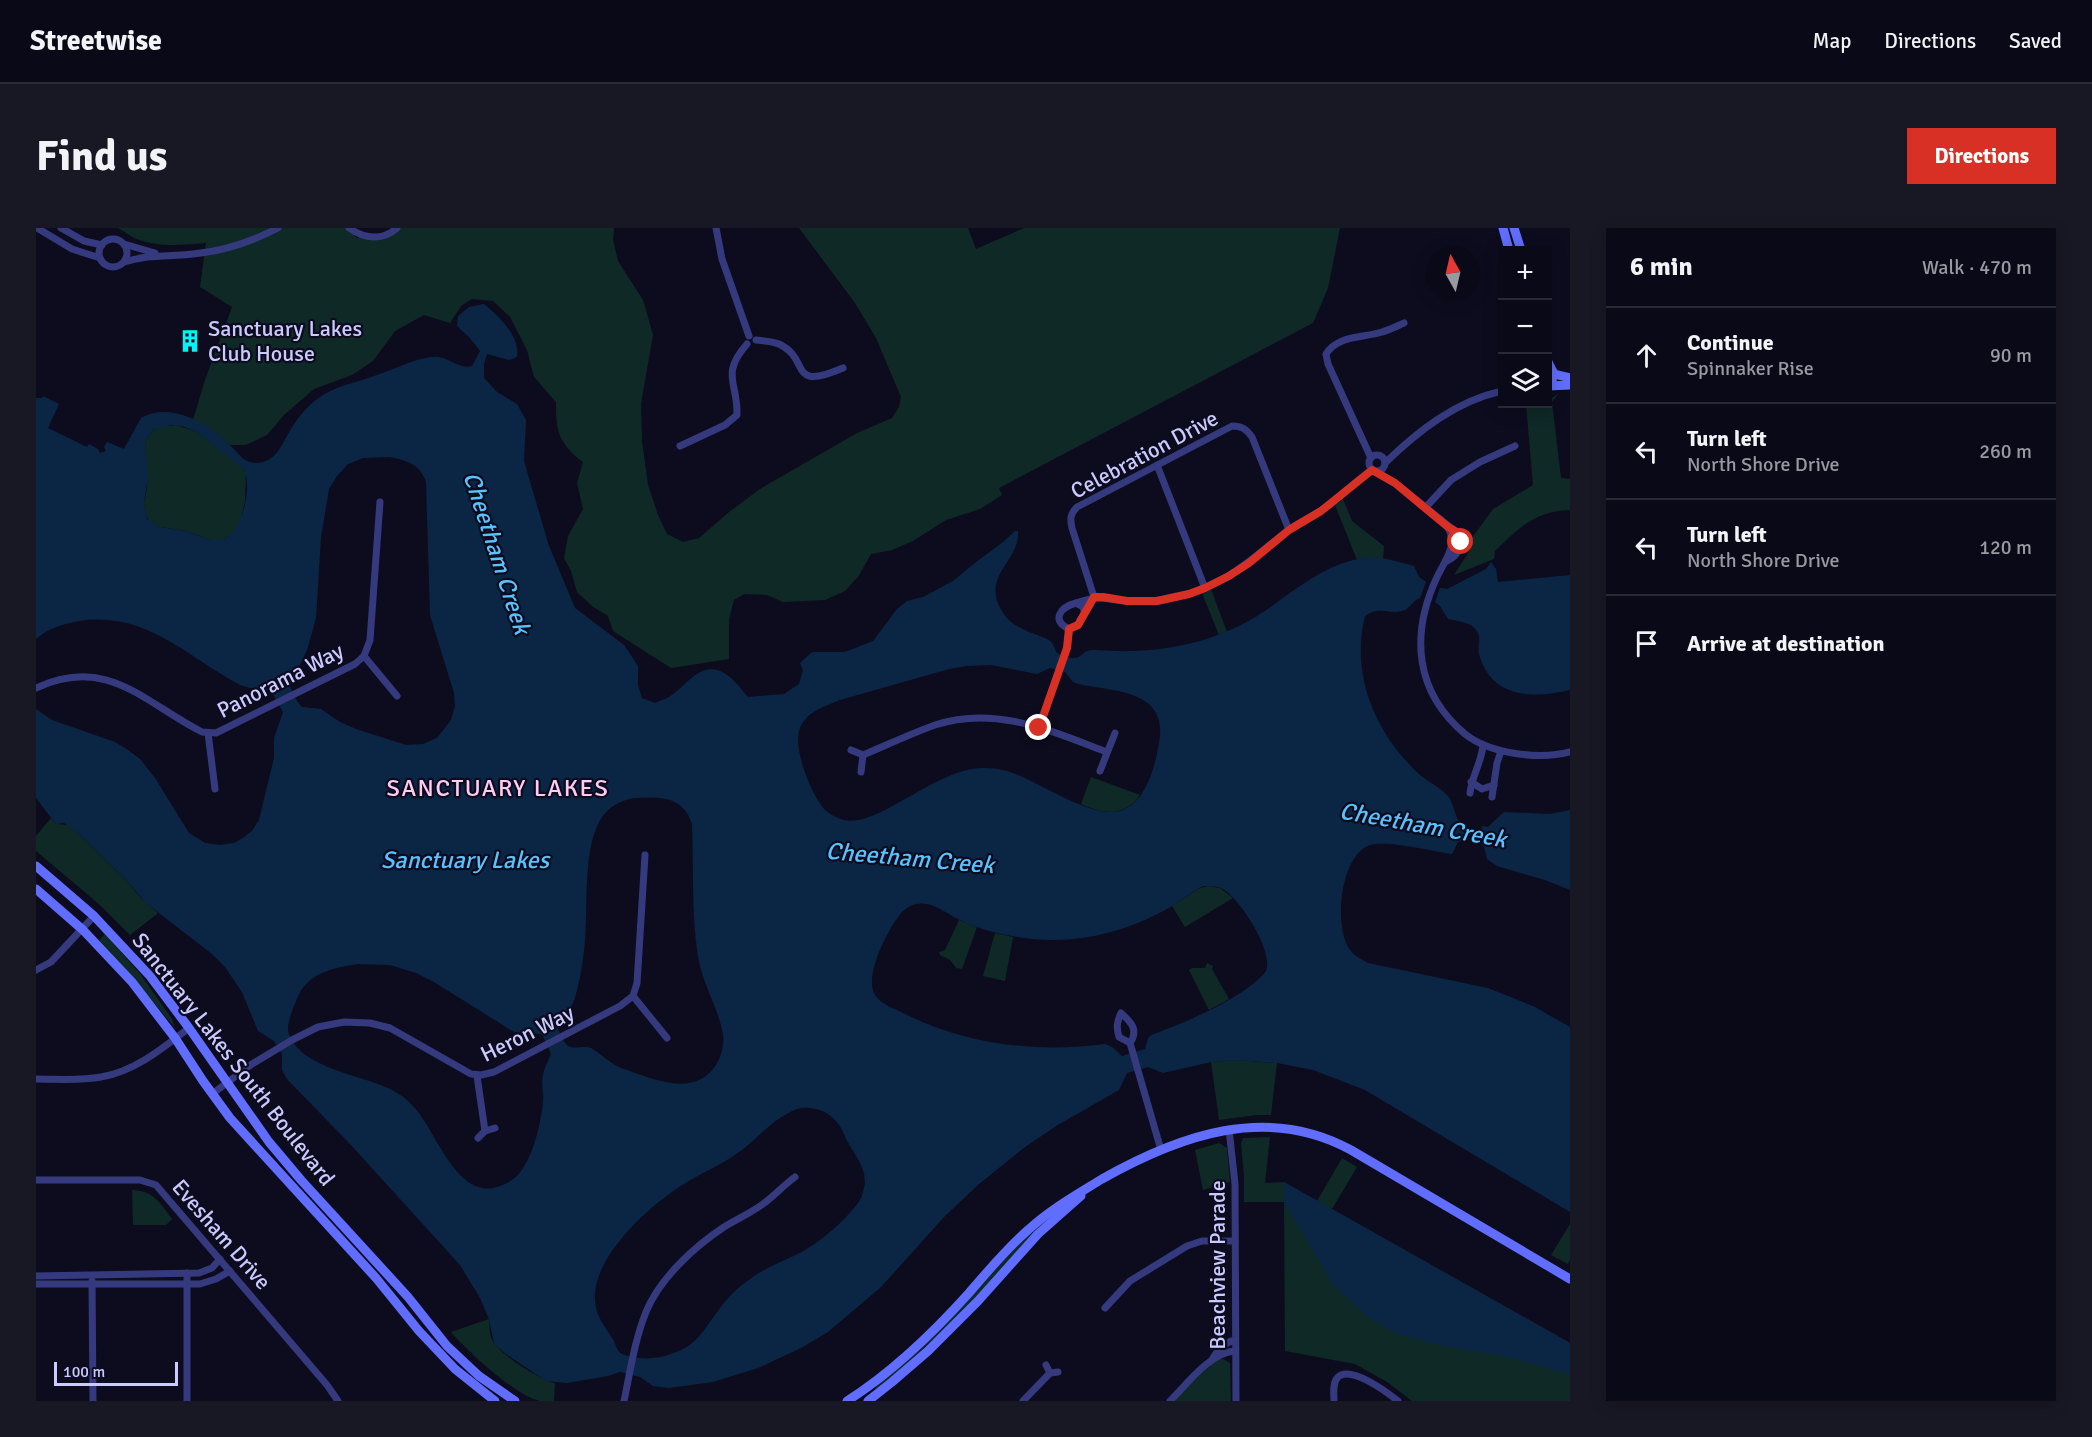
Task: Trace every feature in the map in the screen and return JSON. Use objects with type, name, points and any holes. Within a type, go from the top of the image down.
[{"type":"street","points":[[37,228],[72,249],[100,258]]},
{"type":"street","points":[[61,228],[84,241],[102,245]]},
{"type":"street","points":[[160,255],[120,241],[110,240],[100,249],[100,258],[104,264],[113,267],[124,262],[160,255],[192,255],[226,249],[259,238],[278,228]]},
{"type":"street","points":[[349,228],[357,234],[368,237],[380,237],[397,228]]},
{"type":"street","points":[[377,228],[380,237]]},
{"type":"street","points":[[716,228],[722,258],[751,340]]},
{"type":"street","points":[[1503,228],[1508,246]]},
{"type":"street","points":[[1514,228],[1520,246]]},
{"type":"street","points":[[124,244],[127,255],[124,262]]},
{"type":"street","points":[[1395,483],[1385,464],[1374,458],[1367,448],[1331,370],[1326,354],[1330,347],[1340,341],[1384,332],[1404,323]]},
{"type":"street","points":[[751,340],[781,345],[789,352],[803,374],[809,376],[824,376],[843,368]]},
{"type":"street","points":[[680,446],[725,425],[737,415],[732,372],[736,357],[751,340]]},
{"type":"street","points":[[1552,370],[1554,374],[1570,378]]},
{"type":"street","points":[[1552,378],[1554,374]]},
{"type":"street","points":[[1552,387],[1570,385]]},
{"type":"street","points":[[1069,629],[1061,623],[1059,613],[1062,609],[1094,597],[1127,601],[1157,601],[1189,594],[1229,576],[1249,563],[1289,530],[1321,511],[1358,480],[1374,471],[1382,470],[1400,448],[1436,420],[1455,409],[1498,393]]},
{"type":"street","name":"Celebration Drive","points":[[1094,597],[1072,528],[1070,517],[1072,512],[1077,507],[1232,426],[1240,426],[1248,430],[1252,436],[1289,530]]},
{"type":"street","points":[[1426,507],[1451,480],[1480,462],[1515,446]]},
{"type":"street","points":[[1358,480],[1374,458],[1400,448]]},
{"type":"street","points":[[1374,458],[1369,466],[1426,507],[1448,527],[1453,538],[1447,561],[1436,579],[1427,606],[1420,648],[1422,668],[1432,696],[1463,732],[1483,746],[1524,754],[1570,752]]},
{"type":"street","points":[[1157,465],[1205,588]]},
{"type":"street","name":"Panorama Way","points":[[36,688],[72,677],[107,680],[124,685],[195,728],[208,733],[222,731],[355,664],[364,656],[370,640],[380,502]]},
{"type":"street","points":[[1069,629],[1078,625],[1084,610],[1094,597]]},
{"type":"street","points":[[1076,603],[1084,610]]},
{"type":"street","points":[[1039,728],[1067,648],[1069,629]]},
{"type":"street","points":[[364,656],[397,696]]},
{"type":"street","points":[[851,750],[863,755],[936,725],[978,717],[1023,722],[1107,752]]},
{"type":"street","points":[[208,733],[215,789]]},
{"type":"street","points":[[1100,771],[1115,733]]},
{"type":"street","points":[[1470,793],[1471,782],[1480,763],[1483,746]]},
{"type":"street","points":[[1492,797],[1501,751]]},
{"type":"street","points":[[861,772],[863,755]]},
{"type":"street","points":[[1471,782],[1482,789],[1494,785]]},
{"type":"street","points":[[645,855],[638,982],[633,996],[667,1038]]},
{"type":"street","name":"Sanctuary Lakes South Boulevard","points":[[36,866],[93,916],[150,976],[287,1164],[418,1309],[441,1339],[490,1385],[515,1401]]},
{"type":"street","name":"Sanctuary Lakes South Boulevard","points":[[36,889],[83,930],[132,982],[175,1038],[212,1094],[231,1118],[455,1369],[495,1401]]},
{"type":"street","points":[[36,970],[51,962],[83,930],[93,916]]},
{"type":"street","name":"Heron Way","points":[[212,1094],[292,1040],[325,1025],[344,1022],[370,1023],[397,1032],[464,1071],[477,1076],[494,1072],[620,1006],[633,996]]},
{"type":"street","points":[[36,1079],[98,1078],[112,1075],[130,1068],[189,1028]]},
{"type":"street","points":[[1130,1043],[1161,1150]]},
{"type":"street","points":[[477,1076],[485,1131]]},
{"type":"street","points":[[847,1401],[859,1397],[933,1330],[1028,1229],[1061,1203],[1161,1150],[1202,1136],[1229,1130],[1255,1126],[1288,1128],[1328,1139],[1351,1150],[1570,1279]]},
{"type":"street","points":[[478,1138],[485,1131],[495,1128]]},
{"type":"street","name":"Beachview Parade","points":[[1229,1130],[1235,1178],[1236,1401]]},
{"type":"street","points":[[624,1401],[641,1327],[654,1297],[683,1262],[707,1240],[762,1204],[795,1177]]},
{"type":"street","name":"Evesham Drive","points":[[36,1180],[140,1180],[159,1187],[327,1385],[338,1401]]},
{"type":"street","points":[[859,1397],[868,1401],[920,1359],[978,1301],[1038,1234],[1096,1183]]},
{"type":"street","points":[[1105,1308],[1130,1281],[1182,1249],[1202,1241],[1235,1241]]},
{"type":"street","points":[[36,1276],[187,1273],[208,1271],[220,1259]]},
{"type":"street","points":[[36,1284],[207,1283],[230,1271]]},
{"type":"street","points":[[187,1273],[188,1401]]},
{"type":"street","points":[[92,1274],[93,1401]]},
{"type":"street","points":[[408,1317],[418,1309]]},
{"type":"street","points":[[1170,1401],[1213,1358],[1218,1349],[1235,1340]]},
{"type":"street","points":[[1213,1358],[1224,1352],[1235,1351]]},
{"type":"street","points":[[1023,1401],[1054,1372],[1046,1365]]},
{"type":"street","points":[[1334,1401],[1334,1385],[1337,1378],[1340,1375],[1350,1374],[1381,1388],[1398,1401]]},
{"type":"green space","points":[[118,228],[345,228],[357,238],[381,238],[399,228],[614,228],[613,240],[618,261],[643,300],[653,335],[641,404],[642,441],[648,485],[667,534],[683,542],[699,538],[760,489],[857,433],[892,418],[899,407],[901,397],[876,338],[855,303],[799,228],[968,228],[976,249],[1024,228],[1340,228],[1328,288],[1313,323],[999,488],[1002,495],[980,509],[946,520],[913,541],[892,550],[871,554],[858,577],[845,591],[825,600],[783,602],[767,595],[744,594],[734,600],[729,619],[729,659],[671,668],[613,631],[608,616],[592,606],[577,592],[571,571],[564,558],[568,536],[583,509],[577,483],[583,462],[563,442],[558,429],[556,402],[534,377],[527,350],[510,317],[493,301],[472,299],[461,306],[450,323],[424,315],[395,331],[373,361],[352,375],[314,389],[284,415],[267,435],[246,445],[230,445],[214,432],[193,420],[232,307],[200,287],[206,243],[170,245],[152,243],[134,238]]},
{"type":"green space","points":[[1552,402],[1561,478],[1570,479],[1570,510],[1547,514],[1528,522],[1495,551],[1494,559],[1454,575],[1470,550],[1471,539],[1493,509],[1533,485],[1526,408],[1552,408]]},
{"type":"green space","points":[[176,425],[195,431],[240,464],[246,472],[245,501],[240,523],[234,533],[224,540],[210,540],[186,531],[160,527],[150,522],[145,514],[144,503],[147,489],[145,441],[153,430]]},
{"type":"green space","points":[[1343,499],[1352,521],[1384,546],[1383,560],[1365,558],[1357,560],[1335,505]]},
{"type":"green space","points":[[1211,589],[1227,632],[1219,635],[1202,593]]},
{"type":"green space","points":[[1091,777],[1140,795],[1127,808],[1120,811],[1097,810],[1081,804]]},
{"type":"green space","points":[[51,818],[56,824],[68,825],[78,833],[158,913],[130,935],[100,905],[36,851],[36,836]]},
{"type":"green space","points":[[1208,886],[1220,888],[1233,898],[1185,927],[1172,906],[1198,889]]},
{"type":"green space","points":[[959,920],[977,927],[962,969],[957,969],[939,952],[945,950]]},
{"type":"green space","points":[[995,933],[1013,937],[1005,981],[983,976]]},
{"type":"green space","points":[[105,934],[141,975],[172,1019],[175,1028],[99,940]]},
{"type":"green space","points":[[1207,963],[1213,966],[1212,969],[1229,999],[1209,1010],[1189,970],[1205,968]]},
{"type":"green space","points":[[1237,1060],[1277,1063],[1271,1115],[1219,1120],[1211,1062]]},
{"type":"green space","points":[[1270,1137],[1265,1183],[1284,1182],[1317,1201],[1342,1158],[1357,1167],[1332,1209],[1570,1343],[1570,1401],[1412,1401],[1387,1382],[1355,1364],[1285,1351],[1284,1202],[1244,1202],[1241,1143],[1243,1138]]},
{"type":"green space","points":[[1219,1143],[1227,1148],[1230,1182],[1203,1190],[1195,1150]]},
{"type":"green space","points":[[132,1190],[151,1195],[172,1219],[166,1225],[133,1225]]},
{"type":"green space","points":[[1062,1205],[960,1315],[878,1390],[874,1385],[1009,1251]]},
{"type":"green space","points":[[1570,1224],[1570,1259],[1568,1264],[1551,1255]]},
{"type":"green space","points":[[489,1319],[491,1338],[499,1348],[513,1361],[555,1383],[554,1401],[540,1401],[518,1391],[480,1361],[451,1332]]},
{"type":"green space","points":[[1218,1359],[1230,1363],[1231,1401],[1171,1401]]},
{"type":"water","name":"Sanctuary Lakes","points":[[484,304],[507,327],[515,341],[517,357],[509,360],[487,354],[484,378],[497,392],[517,404],[526,420],[524,461],[549,546],[575,608],[624,645],[638,666],[638,685],[642,698],[655,703],[670,696],[699,673],[712,669],[728,675],[748,697],[784,694],[799,684],[803,670],[800,663],[812,652],[845,652],[873,641],[897,609],[907,601],[923,597],[953,581],[1015,531],[1018,531],[1017,542],[998,579],[997,600],[1003,613],[1011,622],[1048,640],[1057,653],[1073,658],[1091,650],[1133,651],[1170,648],[1224,633],[1256,616],[1315,576],[1347,562],[1377,558],[1414,566],[1419,577],[1426,582],[1420,598],[1400,612],[1376,611],[1365,616],[1361,638],[1364,682],[1370,703],[1391,742],[1421,776],[1447,795],[1458,820],[1467,824],[1464,840],[1458,842],[1452,854],[1387,844],[1370,845],[1360,851],[1352,862],[1342,893],[1342,925],[1345,939],[1352,952],[1368,963],[1488,988],[1533,1006],[1570,1027],[1570,1212],[1365,1090],[1313,1070],[1277,1063],[1237,1060],[1211,1062],[1163,1073],[1148,1067],[1127,1073],[1119,1090],[1056,1126],[1025,1147],[979,1184],[944,1217],[881,1287],[828,1332],[801,1348],[758,1368],[713,1382],[669,1388],[653,1386],[640,1377],[620,1372],[567,1383],[546,1381],[506,1354],[494,1344],[489,1319],[480,1298],[460,1265],[351,1145],[287,1079],[282,1070],[282,1054],[274,1041],[258,1031],[242,992],[225,967],[212,954],[146,903],[78,833],[64,823],[56,824],[36,798],[36,709],[52,720],[115,742],[128,750],[140,759],[155,778],[189,833],[205,843],[220,845],[234,843],[252,831],[259,820],[274,758],[274,738],[283,712],[271,691],[240,685],[164,638],[125,623],[103,620],[79,621],[51,629],[36,639],[36,398],[43,396],[59,404],[48,428],[87,447],[89,444],[98,449],[100,453],[106,451],[104,447],[107,442],[124,449],[141,418],[153,413],[165,412],[189,417],[201,423],[222,438],[245,460],[252,463],[263,462],[275,455],[295,422],[307,408],[331,390],[426,358],[438,357],[462,366],[472,366],[480,351],[457,326],[458,316],[469,307]],"holes":[[[171,425],[195,431],[244,469],[247,487],[244,508],[236,527],[224,540],[210,540],[186,531],[160,527],[147,519],[144,503],[148,478],[145,441],[153,430]],[[363,458],[396,458],[417,467],[426,482],[430,615],[454,693],[455,706],[451,720],[437,738],[423,744],[406,745],[356,729],[340,722],[321,709],[302,707],[289,685],[291,676],[299,667],[307,650],[316,618],[321,537],[329,489],[348,464]],[[991,665],[1037,674],[1050,668],[1065,672],[1073,682],[1078,684],[1119,691],[1144,701],[1154,709],[1159,721],[1160,736],[1154,767],[1145,789],[1132,805],[1123,810],[1111,812],[1083,806],[1009,772],[982,768],[964,771],[945,778],[890,807],[858,820],[844,820],[826,811],[814,793],[804,770],[798,736],[803,722],[817,710],[840,700],[949,669]],[[633,798],[669,800],[683,808],[692,824],[698,956],[721,1024],[723,1046],[716,1065],[707,1075],[684,1084],[658,1080],[621,1068],[591,1048],[568,1046],[557,1026],[573,1003],[580,975],[585,942],[588,865],[595,831],[605,813]],[[1204,886],[1218,887],[1238,903],[1254,926],[1265,951],[1266,971],[1244,991],[1229,1000],[1196,1017],[1151,1035],[1145,1049],[1122,1056],[1105,1044],[1079,1047],[1028,1047],[953,1033],[929,1025],[885,1004],[875,995],[872,987],[872,976],[879,952],[891,928],[902,912],[914,905],[924,903],[931,905],[968,924],[1000,934],[1043,940],[1062,940],[1098,935],[1132,925],[1170,907]],[[358,964],[390,965],[416,973],[514,1032],[543,1036],[551,1054],[543,1075],[540,1122],[530,1156],[525,1166],[512,1180],[494,1188],[478,1187],[465,1179],[442,1151],[423,1118],[403,1097],[387,1088],[315,1061],[294,1043],[288,1031],[288,1024],[300,992],[313,978],[339,968]],[[801,1108],[808,1108],[827,1113],[837,1122],[860,1162],[865,1176],[863,1192],[857,1204],[838,1225],[815,1244],[762,1271],[741,1286],[687,1347],[666,1356],[651,1358],[635,1358],[620,1353],[599,1317],[595,1301],[596,1285],[611,1252],[637,1221],[666,1196],[735,1155],[783,1116]]]},
{"type":"water","points":[[1491,562],[1496,569],[1498,582],[1570,575],[1570,690],[1528,694],[1503,687],[1485,669],[1479,654],[1477,631],[1468,624],[1448,619],[1435,602],[1440,588],[1447,589],[1486,569]]},
{"type":"water","points":[[1570,810],[1570,890],[1497,866],[1487,859],[1484,847],[1479,842],[1482,826],[1488,827],[1504,812],[1550,814]]},
{"type":"water","points":[[1284,1182],[1570,1343],[1570,1374],[1508,1357],[1448,1347],[1398,1334],[1369,1318],[1333,1285],[1284,1202]]},
{"type":"waterway","name":"Cheetham Creek","points":[[1464,833],[1482,835]]},
{"type":"place","name":"Sanctuary Lakes Club House","points":[[190,341]]},
{"type":"district","name":"SANCTUARY LAKES","points":[[498,788]]},
{"type":"route","points":[[1039,728],[1067,648],[1069,629],[1078,625],[1084,610],[1094,597],[1140,602],[1157,601],[1205,588],[1249,563],[1289,530],[1321,511],[1372,470],[1395,483],[1426,507],[1459,535],[1461,542]]}]
